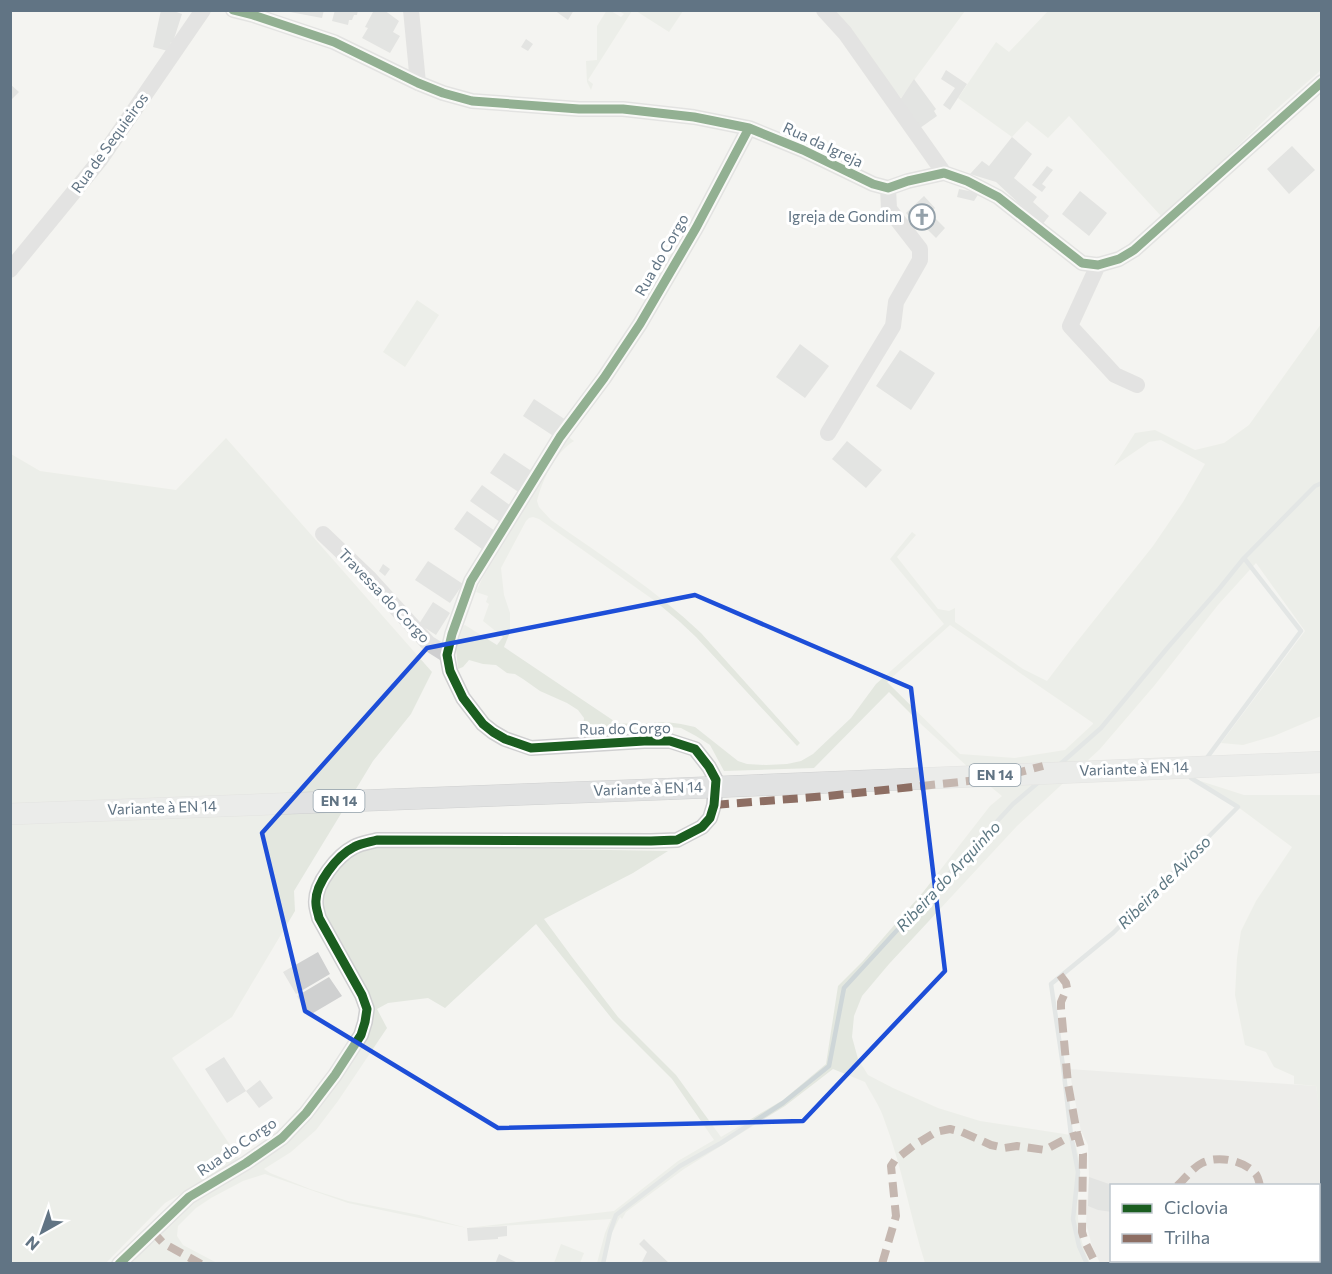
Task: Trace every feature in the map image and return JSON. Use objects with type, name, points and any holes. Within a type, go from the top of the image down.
[{"type":"main road","name":"Variante à EN 14","points":[[10,814],[1322,762]]},
{"type":"street","name":"Rua de Sequieiros","points":[[10,270],[100,160],[202,10]]},
{"type":"street","name":"Rua da Igreja","points":[[233,10],[334,42],[418,83],[472,101],[579,109],[623,109],[694,117],[749,128],[873,184],[888,188]]},
{"type":"street","points":[[411,10],[418,83]]},
{"type":"street","points":[[824,10],[844,33],[944,173]]},
{"type":"street","points":[[828,433],[893,326],[896,302],[920,260],[920,249],[890,209],[888,188],[944,173],[968,181],[998,197],[1082,263],[1098,265],[1119,260],[1134,250],[1320,86]]},
{"type":"street","name":"Rua do Corgo","points":[[120,1263],[189,1197],[282,1138],[306,1113],[335,1075],[361,1035],[367,1009],[362,995],[319,918],[316,904],[316,895],[323,880],[343,854],[356,845],[377,840],[677,840],[702,827],[710,818],[714,805],[716,780],[710,767],[695,749],[670,741],[531,748],[505,739],[483,724],[463,698],[450,671],[447,655],[471,581],[560,436],[604,378],[640,324],[696,228],[749,128]]},
{"type":"street","points":[[1098,265],[1070,327],[1115,375],[1137,385]]},
{"type":"street","name":"Travessa do Corgo","points":[[323,534],[368,577],[428,643],[447,655]]},
{"type":"highlighted area","points":[[695,595],[911,688],[945,971],[803,1121],[498,1128],[305,1011],[262,833],[427,648]]},
{"type":"shaded area","points":[[607,10],[621,17],[624,14],[619,11],[632,11],[588,80],[593,84],[591,90],[587,82],[586,61],[597,60],[597,26]]},
{"type":"shaded area","points":[[636,11],[683,11],[669,32]]},
{"type":"shaded area","points":[[832,11],[965,11],[901,98]]},
{"type":"shaded area","points":[[1048,11],[1321,11],[1321,70],[1161,216],[1069,116],[1048,138],[1027,121],[1012,137],[958,98],[996,42],[1009,52]]},
{"type":"shaded area","points":[[417,300],[439,315],[405,367],[383,352]]},
{"type":"shaded area","points":[[1321,324],[1321,716],[1274,736],[1243,745],[1221,743],[1305,631],[1256,563],[1218,605],[1154,686],[1100,749],[1017,826],[889,964],[862,996],[854,1016],[852,1037],[858,1059],[868,1075],[938,1108],[980,1121],[1071,1135],[1076,1146],[1079,1166],[1077,1207],[1079,1230],[1090,1263],[925,1263],[896,1155],[880,1109],[865,1082],[833,1069],[785,1106],[684,1169],[626,1212],[622,1219],[620,1217],[611,1235],[604,1263],[597,1263],[611,1219],[467,1228],[348,1203],[265,1174],[243,1181],[211,1198],[196,1208],[178,1226],[177,1236],[183,1245],[217,1263],[127,1264],[183,1209],[247,1169],[368,1032],[325,920],[322,892],[340,864],[368,848],[385,846],[668,851],[633,873],[544,919],[618,1017],[676,1075],[721,1137],[783,1100],[826,1064],[838,986],[924,891],[990,806],[1002,796],[922,725],[889,692],[814,768],[724,771],[710,745],[681,728],[659,726],[583,730],[584,718],[578,710],[540,691],[515,674],[507,673],[496,665],[469,660],[458,669],[456,649],[463,626],[465,625],[497,645],[503,637],[483,621],[489,604],[486,602],[488,596],[476,592],[569,435],[574,441],[561,452],[550,468],[539,493],[537,501],[539,507],[551,520],[684,617],[800,743],[797,746],[680,622],[655,601],[533,517],[526,521],[501,568],[504,595],[510,613],[510,632],[504,647],[617,723],[666,722],[695,727],[738,761],[766,765],[801,761],[813,754],[851,718],[876,684],[944,624],[890,559],[912,532],[916,535],[897,557],[938,609],[949,611],[955,608],[955,622],[1023,669],[1047,681],[1153,546],[1205,464],[1161,440],[1149,442],[1114,466],[1135,433],[1155,430],[1195,450],[1224,443],[1249,425]],"holes":[[[950,625],[1093,723],[1093,724],[1065,750],[1015,758],[960,754],[887,682]],[[536,924],[613,1020],[672,1079],[714,1140],[678,1161],[614,1211],[467,1228],[419,1215],[348,1201],[310,1189],[264,1169],[291,1152],[316,1130],[338,1101],[387,1028],[377,1009],[388,1003],[428,998],[445,1008]]]},
{"type":"shaded area","points":[[226,438],[432,672],[411,714],[373,761],[294,891],[295,911],[232,1017],[172,1058],[240,1160],[165,1203],[106,1263],[11,1264],[11,454],[40,471],[176,490]]},
{"type":"shaded area","points":[[1191,778],[1244,795],[1321,795],[1321,1126],[1316,1086],[1294,1084],[1294,1076],[1274,1067],[1266,1052],[1245,1045],[1235,995],[1241,931],[1256,901],[1292,847],[1238,807]]},
{"type":"shaded area","points":[[1069,1069],[1316,1086],[1322,1126],[1321,1263],[1100,1263],[1092,1246],[1086,1223],[1089,1177],[1088,1145],[1081,1131]]},
{"type":"shaded area","points":[[561,1244],[584,1253],[580,1263],[554,1263]]},
{"type":"building","points":[[161,10],[171,10],[182,14],[168,51],[153,47]]},
{"type":"building","points":[[290,10],[324,10],[322,18],[290,12]]},
{"type":"building","points":[[335,10],[358,10],[357,15],[349,20],[348,25],[332,21]]},
{"type":"building","points":[[374,10],[384,10],[399,21],[393,32],[400,36],[390,53],[362,38]]},
{"type":"building","points":[[554,10],[574,10],[568,20]]},
{"type":"building","points":[[526,39],[533,44],[528,51],[521,47]]},
{"type":"building","points":[[946,70],[967,84],[950,110],[943,105],[955,88],[941,79]]},
{"type":"building","points":[[914,79],[936,109],[934,111],[937,116],[920,128],[900,100]]},
{"type":"building","points":[[10,84],[19,92],[10,101]]},
{"type":"building","points":[[1012,137],[1032,154],[1014,178],[1037,197],[1033,202],[1049,216],[1042,225],[996,182],[970,174],[982,161],[989,166]]},
{"type":"building","points":[[1292,146],[1315,170],[1289,194],[1267,169]]},
{"type":"building","points":[[1047,166],[1053,170],[1042,184],[1046,187],[1042,192],[1032,185]]},
{"type":"building","points":[[959,189],[979,193],[974,201],[957,197]]},
{"type":"building","points":[[1080,191],[1107,213],[1089,236],[1062,214]]},
{"type":"building","name":"Igreja de Gondim","points":[[924,196],[935,208],[930,213],[945,228],[936,238],[920,222],[917,225],[906,213]]},
{"type":"building","points":[[800,344],[829,366],[805,398],[776,377]]},
{"type":"building","points":[[900,350],[935,373],[911,410],[876,386]]},
{"type":"building","points":[[534,399],[566,420],[555,437],[523,416]]},
{"type":"building","points":[[847,441],[882,470],[866,488],[832,459]]},
{"type":"building","points":[[504,453],[533,472],[520,493],[490,473]]},
{"type":"building","points":[[482,485],[511,506],[500,522],[470,501]]},
{"type":"building","points":[[467,511],[495,531],[482,549],[454,529]]},
{"type":"building","points":[[428,561],[463,584],[450,603],[415,580]]},
{"type":"building","points":[[383,564],[390,569],[385,576],[379,571]]},
{"type":"building","points":[[433,602],[450,613],[436,635],[419,624]]},
{"type":"building","points":[[318,952],[330,974],[296,994],[283,972]]},
{"type":"building","points":[[329,977],[342,996],[308,1016],[297,996]]},
{"type":"building","points":[[224,1057],[246,1091],[227,1103],[205,1069]]},
{"type":"building","points":[[260,1080],[273,1098],[259,1108],[246,1091]]},
{"type":"building","points":[[1089,1177],[1110,1184],[1110,1212],[1088,1206]]},
{"type":"building","points":[[507,1226],[507,1236],[498,1237],[498,1239],[468,1241],[467,1228]]},
{"type":"building","points":[[644,1239],[670,1264],[641,1264],[647,1252],[639,1244]]},
{"type":"building","points":[[499,1254],[520,1264],[495,1264]]},
{"type":"building","points":[[1150,1262],[1196,1262],[1196,1264],[1149,1264]]},
{"type":"waterway","name":"Ribeira do Arquinho","points":[[1058,766],[1101,728],[1244,558],[1315,486],[1322,483]]},
{"type":"waterway","name":"Ribeira de Avioso","points":[[1206,759],[1301,631],[1244,558]]},
{"type":"waterway","name":"Ribeira de Avioso","points":[[1087,1264],[1079,1246],[1073,1219],[1078,1172],[1051,984],[1113,933],[1238,807],[1191,778],[1195,773]]},
{"type":"waterway","name":"Ribeira do Arquinho","points":[[603,1264],[616,1215],[680,1166],[783,1103],[829,1066],[844,988],[1013,804],[1040,781]]},
{"type":"marked path","points":[[714,805],[828,796],[997,778],[1043,766]]},
{"type":"marked path","points":[[1060,975],[1067,988],[1061,1008],[1068,1084],[1083,1154],[1082,1232],[1096,1264]]},
{"type":"marked path","points":[[882,1264],[896,1216],[891,1166],[913,1146],[936,1132],[950,1129],[1004,1148],[1017,1146],[1045,1150],[1077,1135]]},
{"type":"marked path","points":[[1179,1184],[1198,1165],[1215,1159],[1230,1160],[1244,1165],[1255,1173],[1259,1184]]},
{"type":"marked path","points":[[152,1231],[163,1243],[201,1264]]},
{"type":"cycle path","points":[[233,10],[334,42],[418,83],[472,101],[579,109],[623,109],[694,117],[749,128],[803,150],[873,184],[888,188],[944,173],[967,181],[998,197],[1082,263],[1098,265],[1119,259],[1134,250],[1322,82]]},
{"type":"cycle path","points":[[119,1264],[189,1197],[246,1163],[282,1138],[306,1113],[335,1075],[361,1035],[367,1009],[362,995],[319,918],[316,906],[316,896],[323,879],[341,856],[360,844],[377,840],[677,840],[702,827],[710,818],[714,805],[716,780],[695,749],[670,741],[531,748],[505,739],[483,724],[463,698],[450,671],[447,655],[471,581],[560,437],[604,378],[640,324],[696,228],[749,128]]},
{"type":"place","name":"Igreja de Gondim","points":[[922,217]]}]
